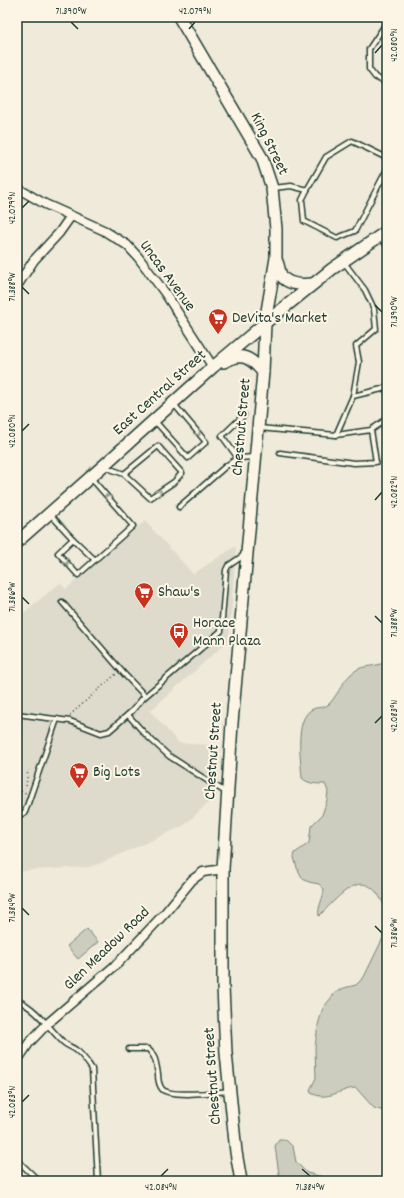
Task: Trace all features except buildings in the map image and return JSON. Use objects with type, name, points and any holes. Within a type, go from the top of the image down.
[{"type":"main road","name":"King Street","points":[[179,17],[262,158],[272,188],[276,229],[276,258],[265,323]]},
{"type":"main road","name":"East Central Street","points":[[17,542],[104,466],[212,367],[312,284],[383,234]]},
{"type":"main road","points":[[276,258],[282,276],[290,282],[300,285],[312,284]]},
{"type":"main road","name":"Chestnut Street","points":[[241,1181],[236,1152],[226,1053],[223,987],[223,868],[232,723],[263,372],[265,323]]},
{"type":"main road","points":[[212,367],[234,356],[244,357],[250,360],[263,372]]},
{"type":"street","name":"Uncas Avenue","points":[[17,188],[45,204],[103,230],[127,245],[165,293],[212,367]]},
{"type":"street","points":[[17,286],[34,260],[59,233],[71,216]]},
{"type":"street","name":"Glen Meadow Road","points":[[17,1061],[28,1043],[47,1024],[118,963],[192,880],[203,872],[223,868]]},
{"type":"lane","points":[[387,22],[369,49],[369,69],[374,77],[387,83]]},
{"type":"lane","points":[[387,158],[352,141],[326,157],[302,200],[304,221],[337,238],[355,231],[387,169]]},
{"type":"lane","points":[[272,188],[291,186],[307,190]]},
{"type":"lane","points":[[383,234],[387,246]]},
{"type":"lane","points":[[336,435],[353,396],[358,362],[356,346],[376,329],[374,309],[367,295],[343,261]]},
{"type":"lane","points":[[353,396],[382,389],[387,386]]},
{"type":"lane","points":[[154,420],[188,458],[206,442],[173,403]]},
{"type":"lane","points":[[238,458],[222,436],[244,415]]},
{"type":"lane","points":[[258,427],[336,435],[371,430],[387,419]]},
{"type":"lane","points":[[280,453],[354,463],[376,462],[371,430]]},
{"type":"lane","points":[[104,466],[124,474],[150,498],[174,482],[182,473],[158,446],[124,474]]},
{"type":"lane","points":[[179,507],[226,466],[238,458],[255,457]]},
{"type":"lane","points":[[73,539],[58,553],[78,575],[133,526],[90,478]]},
{"type":"lane","points":[[50,513],[73,539],[95,560]]},
{"type":"lane","points":[[17,714],[67,720],[101,733],[109,731],[128,715],[145,696],[220,631],[226,570],[228,566],[246,554]]},
{"type":"lane","points":[[62,602],[145,696]]},
{"type":"lane","points":[[128,715],[146,736],[169,756],[227,793]]},
{"type":"lane","points":[[17,817],[25,812],[57,719]]},
{"type":"lane","points":[[17,1000],[28,1006],[64,1043],[76,1050],[92,1069],[98,1181]]},
{"type":"lane","points":[[129,1049],[148,1049],[151,1052],[155,1057],[161,1088],[165,1091],[177,1094],[230,1091]]},
{"type":"lane","points":[[17,1160],[39,1181]]},
{"type":"path","points":[[67,720],[70,714],[117,673],[122,671]]},
{"type":"path","points":[[26,786],[28,770]]},
{"type":"shaded area","name":"Horace Mann Plaza","points":[[145,521],[193,574],[236,546],[229,640],[150,711],[179,743],[221,746],[217,795],[183,826],[101,863],[88,867],[17,872],[17,618],[60,583],[66,589]]},
{"type":"shaded area","points":[[387,661],[387,912],[379,897],[371,888],[363,884],[346,890],[319,916],[319,909],[324,889],[319,884],[303,879],[297,868],[294,857],[295,853],[309,843],[311,826],[322,815],[327,800],[328,791],[325,784],[310,783],[302,778],[300,732],[302,723],[306,715],[311,710],[328,705],[351,674],[355,671],[362,667],[379,665]]},
{"type":"shaded area","points":[[387,921],[387,1128],[384,1111],[374,1108],[356,1088],[328,1096],[311,1093],[310,1090],[316,1078],[315,1047],[318,1025],[323,1008],[335,993],[344,988],[356,985],[364,977],[382,940]]},
{"type":"shaded area","points":[[87,929],[98,942],[78,959],[67,946]]},
{"type":"shaded area","points":[[279,1140],[286,1140],[293,1147],[296,1162],[307,1173],[334,1181],[283,1181],[279,1174],[275,1146]]},
{"type":"place","name":"DeVita's Market","points":[[218,335]]},
{"type":"place","name":"Shaw's","points":[[144,609]]},
{"type":"place","name":"Horace Mann Plaza","points":[[179,649]]},
{"type":"place","name":"Big Lots","points":[[79,789]]}]
